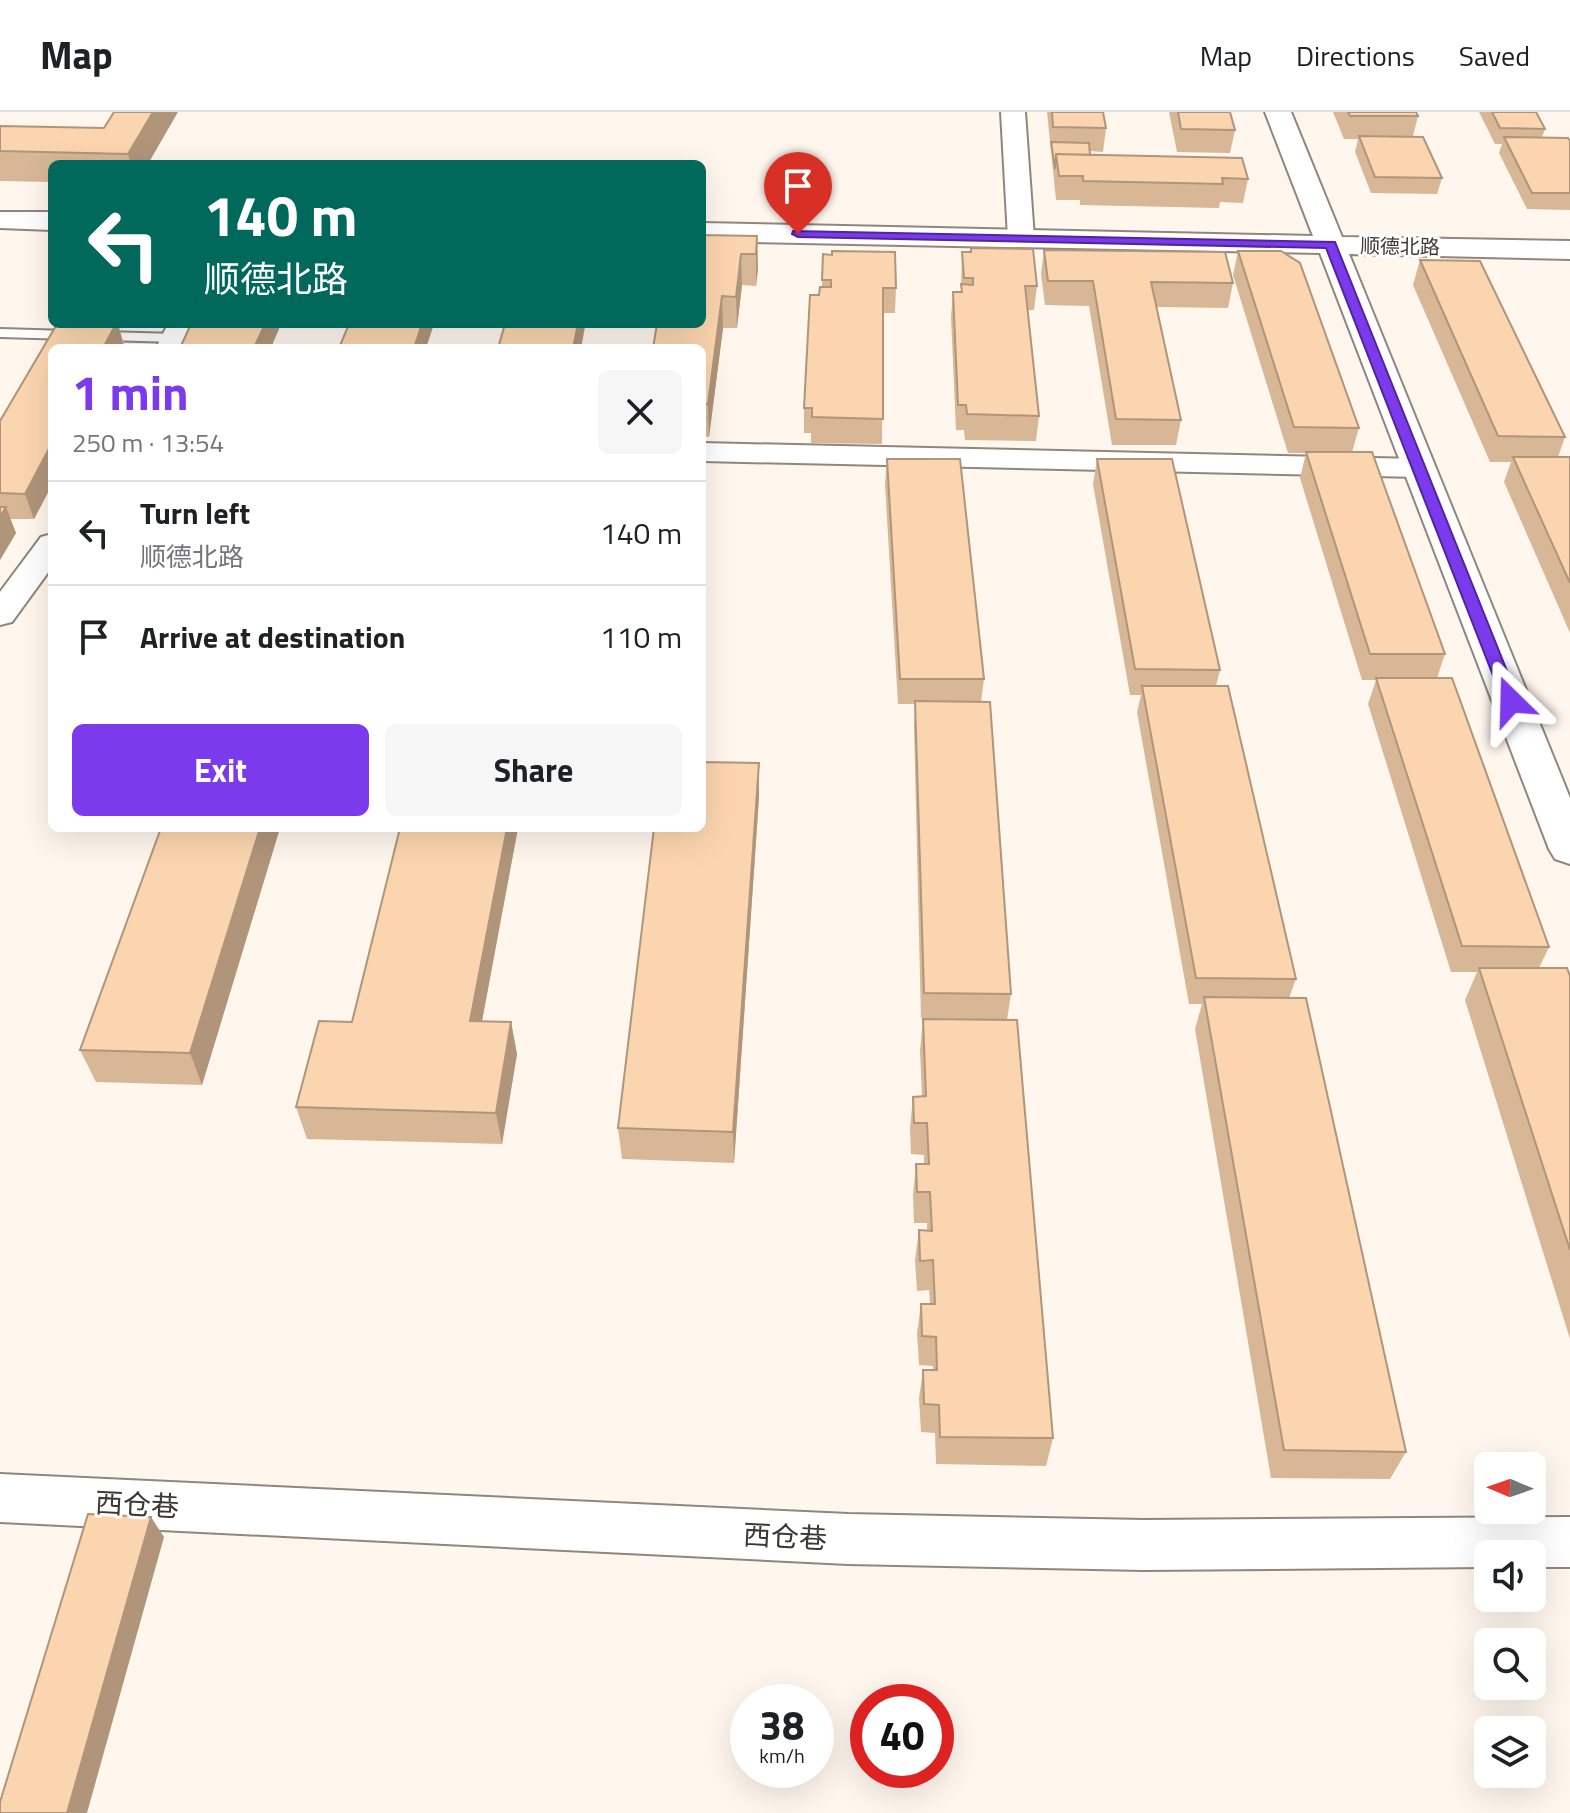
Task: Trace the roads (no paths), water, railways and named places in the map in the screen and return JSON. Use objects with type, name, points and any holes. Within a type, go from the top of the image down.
[{"type":"street","points":[[1013,112],[1021,238]]},
{"type":"street","points":[[1278,112],[1570,849]]},
{"type":"street","points":[[0,220],[48,221]]},
{"type":"street","name":"顺德北路","points":[[706,232],[1570,250]]},
{"type":"street","points":[[706,452],[1419,468]]},
{"type":"street","points":[[0,615],[48,549]]},
{"type":"street","name":"西仓巷","points":[[0,1498],[848,1539],[1144,1545],[1570,1542]]},
{"type":"lane","points":[[0,333],[176,337]]}]
